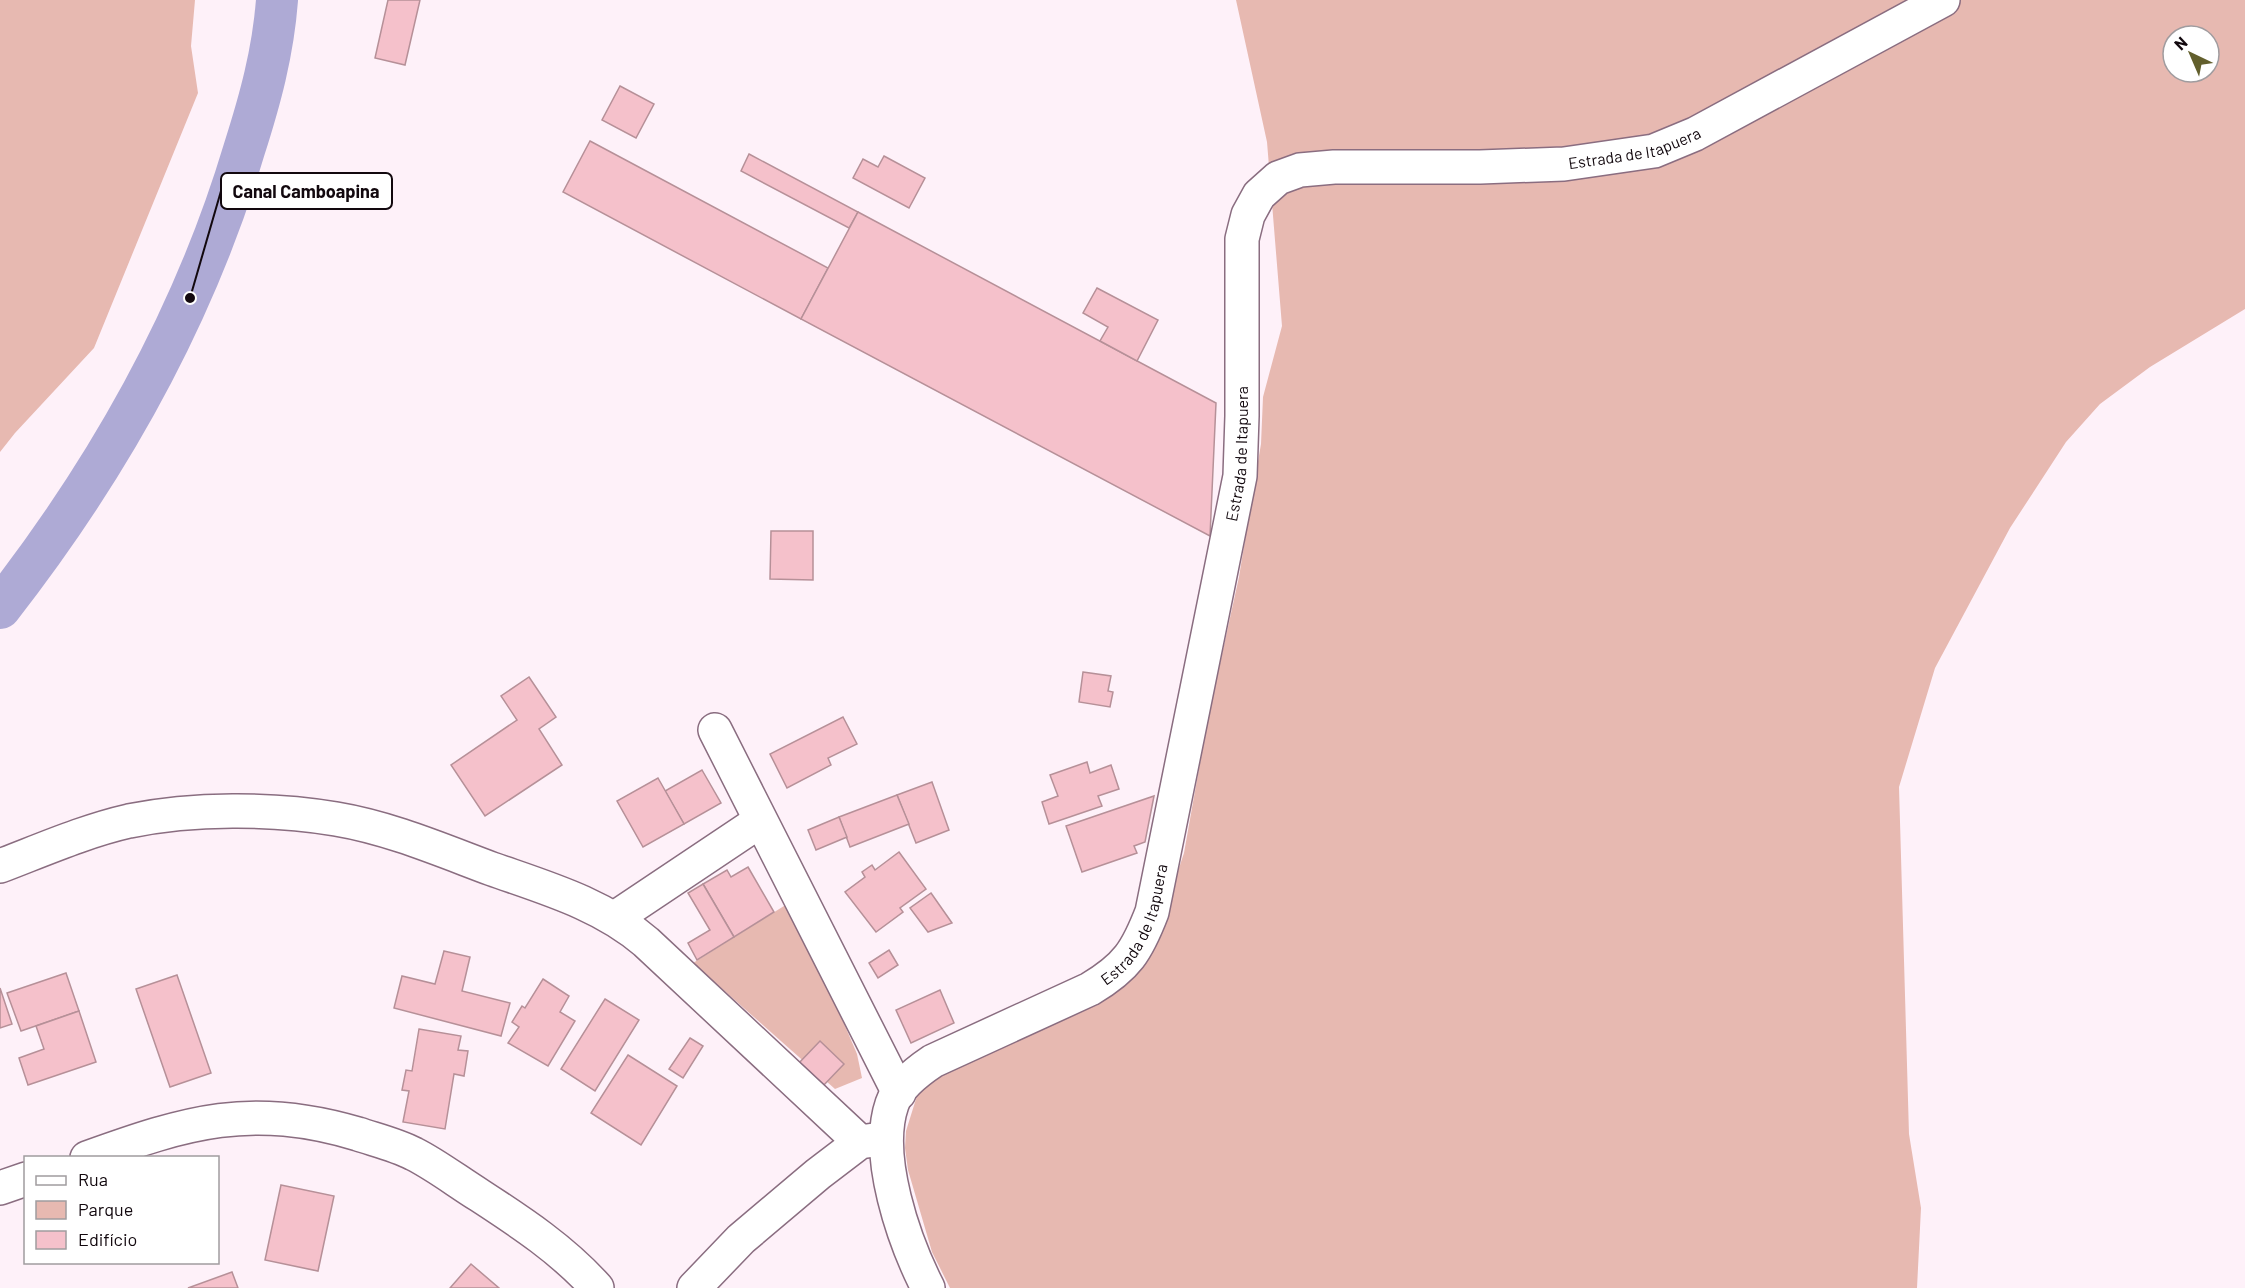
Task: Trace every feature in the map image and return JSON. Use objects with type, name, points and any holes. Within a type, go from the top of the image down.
[{"type":"street","name":"Estrada de Itapuera","points":[[928,1288],[902,1227],[894,1195],[873,1141],[892,1102],[917,1071],[933,1061],[1090,989],[1108,978],[1135,952],[1154,901],[1240,476],[1242,239],[1248,215],[1259,195],[1278,178],[1300,170],[1334,167],[1564,165],[1654,151],[1695,134],[1942,0]]},
{"type":"street","points":[[715,730],[899,1093]]},
{"type":"street","points":[[0,866],[128,821],[225,812],[279,812],[337,819],[395,834],[575,899],[615,918],[646,942],[873,1141],[818,1174],[749,1232],[694,1288]]},
{"type":"street","points":[[615,918],[760,821]]},
{"type":"street","points":[[93,1156],[158,1133],[226,1119],[296,1120],[331,1126],[413,1153],[533,1230],[564,1255],[597,1288]]},
{"type":"street","points":[[0,1188],[24,1180]]},
{"type":"green space","points":[[0,0],[195,0],[191,46],[198,93],[94,348],[0,452]]},
{"type":"green space","points":[[1236,0],[2245,0],[2245,309],[2150,367],[2100,404],[2066,442],[2010,528],[1935,668],[1899,787],[1909,1134],[1921,1208],[1917,1288],[950,1288],[932,1252],[908,1170],[905,1148],[906,1131],[921,1083],[1157,934],[1184,853],[1208,718],[1239,577],[1261,444],[1263,397],[1282,326],[1267,142]]},
{"type":"green space","points":[[792,901],[857,1054],[862,1078],[835,1089],[693,963]]},
{"type":"building","points":[[388,0],[420,0],[405,65],[375,58]]},
{"type":"building","points":[[620,86],[654,104],[636,138],[602,120]]},
{"type":"building","points":[[590,141],[828,268],[801,319],[563,192]]},
{"type":"building","points":[[749,154],[858,212],[849,228],[741,171]]},
{"type":"building","points":[[884,156],[925,178],[909,208],[853,178],[863,159],[878,167]]},
{"type":"building","points":[[858,212],[1216,403],[1210,536],[801,319]]},
{"type":"building","points":[[1097,288],[1158,320],[1137,361],[1100,341],[1108,327],[1083,313]]},
{"type":"building","points":[[771,531],[813,531],[813,580],[770,579]]},
{"type":"building","points":[[1083,672],[1111,676],[1108,691],[1113,692],[1110,707],[1079,702]]},
{"type":"building","points":[[529,677],[556,717],[539,729],[562,765],[485,816],[451,765],[517,720],[501,696]]},
{"type":"building","points":[[843,717],[857,744],[828,758],[831,765],[787,788],[770,754]]},
{"type":"building","points":[[1087,762],[1090,773],[1111,765],[1119,789],[1098,796],[1102,806],[1049,824],[1042,802],[1058,796],[1050,775]]},
{"type":"building","points":[[702,770],[721,803],[684,824],[665,791]]},
{"type":"building","points":[[658,778],[684,824],[643,847],[617,801]]},
{"type":"building","points":[[932,782],[949,830],[916,843],[897,795]]},
{"type":"building","points":[[897,795],[909,824],[850,847],[839,817]]},
{"type":"building","points":[[1154,796],[1145,842],[1134,846],[1137,853],[1082,872],[1066,826]]},
{"type":"building","points":[[839,817],[847,837],[816,850],[808,830]]},
{"type":"building","points":[[899,852],[926,889],[900,908],[903,912],[876,932],[845,892],[865,877],[862,872],[872,865],[875,870]]},
{"type":"building","points":[[748,867],[774,912],[734,937],[703,884],[727,870],[731,877]]},
{"type":"building","points":[[703,884],[734,937],[697,960],[688,943],[710,930],[688,893]]},
{"type":"building","points":[[931,893],[952,923],[928,932],[910,908]]},
{"type":"building","points":[[889,950],[898,965],[878,978],[869,963]]},
{"type":"building","points":[[444,951],[470,957],[462,991],[510,1003],[501,1036],[394,1008],[402,976],[435,984]]},
{"type":"building","points":[[66,973],[79,1011],[21,1031],[7,993]]},
{"type":"building","points":[[177,975],[211,1073],[170,1087],[136,989]]},
{"type":"building","points":[[543,979],[569,996],[560,1012],[575,1021],[548,1066],[508,1043],[519,1027],[512,1022],[522,1006],[525,1008]]},
{"type":"building","points":[[0,988],[12,1024],[0,1028]]},
{"type":"building","points":[[940,990],[954,1023],[911,1043],[896,1010]]},
{"type":"building","points":[[605,999],[639,1020],[595,1091],[561,1069]]},
{"type":"building","points":[[79,1011],[96,1062],[28,1085],[19,1058],[44,1049],[36,1026]]},
{"type":"building","points":[[419,1029],[461,1036],[458,1050],[468,1051],[464,1076],[454,1074],[445,1129],[403,1122],[409,1091],[402,1090],[406,1070],[412,1071]]},
{"type":"building","points":[[690,1038],[703,1046],[683,1078],[669,1069]]},
{"type":"building","points":[[820,1041],[844,1064],[822,1087],[798,1064]]},
{"type":"building","points":[[628,1055],[677,1086],[641,1145],[591,1113]]},
{"type":"building","points":[[281,1185],[334,1196],[318,1271],[265,1260]]},
{"type":"building","points":[[471,1264],[499,1288],[450,1288]]},
{"type":"building","points":[[232,1272],[238,1288],[188,1288]]},
{"type":"waterway","points":[[0,608],[39,556],[111,447],[173,332],[200,273],[224,212],[250,131],[269,58],[277,0]]},
{"type":"place","name":"Canal Camboapina","points":[[190,298]]}]
